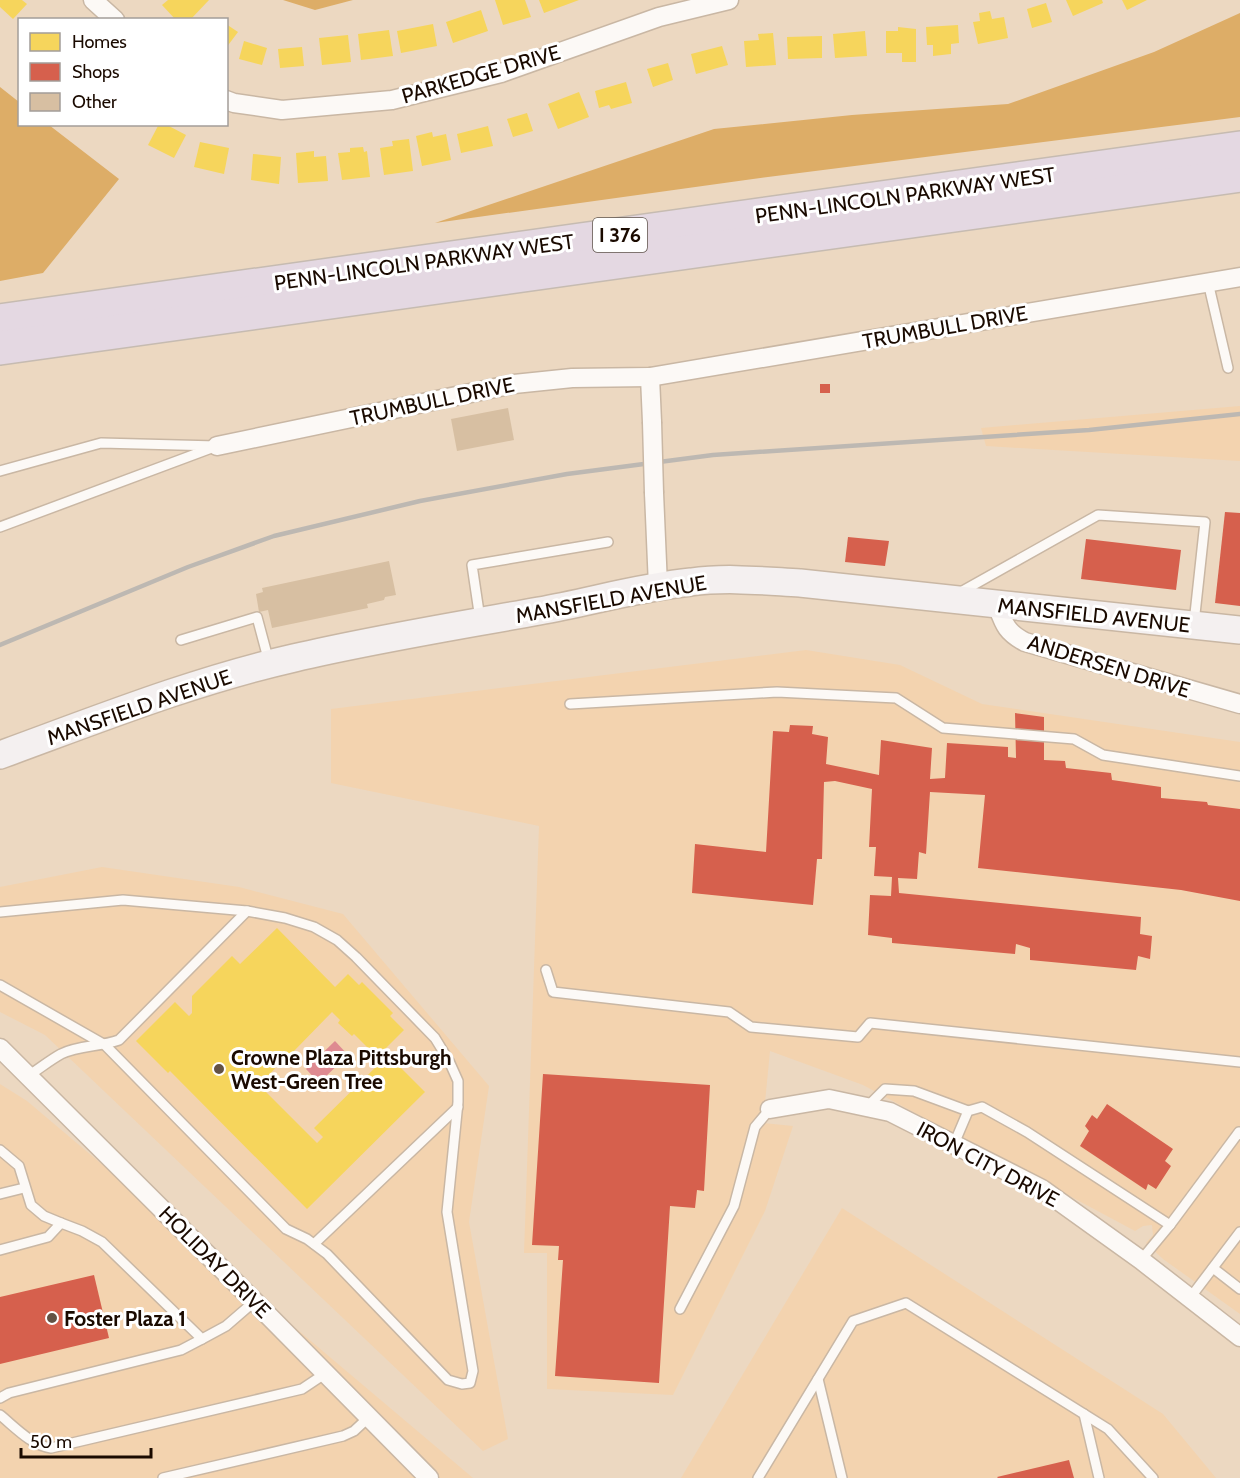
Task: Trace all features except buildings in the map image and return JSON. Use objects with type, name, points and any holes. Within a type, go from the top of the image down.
[{"type":"highway","name":"PENN-LINCOLN PARKWAY WEST","points":[[0,321],[1240,148]]},
{"type":"highway","name":"PENN-LINCOLN PARKWAY WEST","points":[[0,348],[1240,175]]},
{"type":"main road","name":"MANSFIELD AVENUE","points":[[0,755],[187,689],[270,664],[423,631],[541,611],[658,586],[693,581],[752,580],[1240,630]]},
{"type":"street","points":[[93,0],[113,18]]},
{"type":"street","name":"PARKEDGE DRIVE","points":[[228,101],[282,110],[392,100],[501,73],[659,17],[729,0]]},
{"type":"street","name":"TRUMBULL DRIVE","points":[[217,446],[514,384],[572,378],[650,377],[1240,277]]},
{"type":"street","points":[[650,377],[658,586]]},
{"type":"street","name":"ANDERSEN DRIVE","points":[[997,605],[1004,626],[1013,636],[1025,642],[1240,705]]},
{"type":"street","name":"HOLIDAY DRIVE","points":[[0,1048],[255,1301],[429,1478]]},
{"type":"street","name":"IRON CITY DRIVE","points":[[770,1109],[829,1099],[890,1112],[1042,1189],[1141,1260],[1240,1337]]},
{"type":"lane","points":[[1208,282],[1228,368]]},
{"type":"lane","points":[[0,471],[101,443],[217,446]]},
{"type":"lane","points":[[0,526],[217,446]]},
{"type":"lane","points":[[947,599],[1098,515],[1205,522],[1194,625]]},
{"type":"lane","points":[[481,621],[472,565],[608,542]]},
{"type":"lane","points":[[181,640],[257,617],[270,664]]},
{"type":"lane","points":[[570,704],[777,692],[896,698],[942,728],[1074,739],[1103,755],[1240,776]]},
{"type":"lane","points":[[0,912],[123,900],[247,911],[285,918],[314,927],[336,940],[356,957],[435,1038],[458,1081],[458,1107],[447,1212],[474,1371],[470,1383],[462,1384],[448,1380],[327,1254],[286,1229],[105,1045],[0,985]]},
{"type":"lane","points":[[28,1076],[62,1053],[105,1045],[118,1040],[247,911]]},
{"type":"lane","points":[[546,970],[553,992],[729,1012],[751,1027],[858,1037],[870,1023],[1240,1062]]},
{"type":"lane","points":[[866,1107],[885,1089],[914,1091],[968,1112],[982,1107],[1027,1132],[1170,1225]]},
{"type":"lane","points":[[314,1244],[458,1107]]},
{"type":"lane","points":[[680,1309],[734,1206],[755,1127],[770,1109]]},
{"type":"lane","points":[[954,1144],[968,1112]]},
{"type":"lane","points":[[1141,1260],[1239,1132]]},
{"type":"lane","points":[[0,1150],[19,1166],[31,1205],[44,1216],[82,1231],[102,1242],[202,1339]]},
{"type":"lane","points":[[0,1194],[24,1188]]},
{"type":"lane","points":[[0,1250],[48,1237],[61,1223]]},
{"type":"lane","points":[[1190,1298],[1240,1232]]},
{"type":"lane","points":[[1213,1268],[1240,1289]]},
{"type":"lane","points":[[0,1398],[9,1393],[181,1350],[226,1326],[255,1301]]},
{"type":"lane","points":[[758,1478],[853,1321],[906,1303],[1108,1429],[1153,1478]]},
{"type":"lane","points":[[0,1415],[40,1447],[51,1448],[302,1389],[326,1373]]},
{"type":"lane","points":[[819,1378],[842,1478]]},
{"type":"lane","points":[[1084,1414],[1099,1478]]},
{"type":"lane","points":[[163,1478],[343,1436],[354,1431],[369,1417]]},
{"type":"shaded area","points":[[283,0],[353,0],[315,10]]},
{"type":"shaded area","points":[[1240,13],[1240,117],[753,179],[435,223],[714,129],[852,115],[1008,104],[1154,52]]},
{"type":"shaded area","points":[[0,87],[18,101],[18,126],[50,126],[119,179],[43,273],[0,281]]},
{"type":"shaded area","points":[[1240,406],[1240,461],[986,446],[981,428]]},
{"type":"shaded area","points":[[806,650],[900,665],[982,704],[1240,742],[1240,1314],[1163,1259],[1146,1243],[1153,1235],[1152,1225],[1143,1226],[1135,1231],[863,1085],[770,1051],[763,1123],[793,1126],[765,1211],[673,1395],[547,1389],[547,1253],[524,1253],[539,826],[331,783],[331,709]]},
{"type":"shaded area","points":[[102,867],[239,887],[343,914],[489,1086],[469,1222],[508,1439],[483,1451],[45,1035],[0,1012],[0,887]]},
{"type":"shaded area","points":[[335,1041],[348,1055],[319,1083],[306,1069]]},
{"type":"shaded area","points":[[0,1084],[27,1101],[473,1478],[0,1478]]},
{"type":"shaded area","points":[[842,1208],[1163,1414],[1216,1478],[681,1478]]},
{"type":"railway","points":[[0,645],[188,567],[274,536],[420,501],[567,474],[713,455],[1089,430],[1240,414]]},
{"type":"place","name":"Crowne Plaza Pittsburgh West-Green Tree","points":[[219,1069]]},
{"type":"place","name":"Foster Plaza 1","points":[[52,1318]]}]
